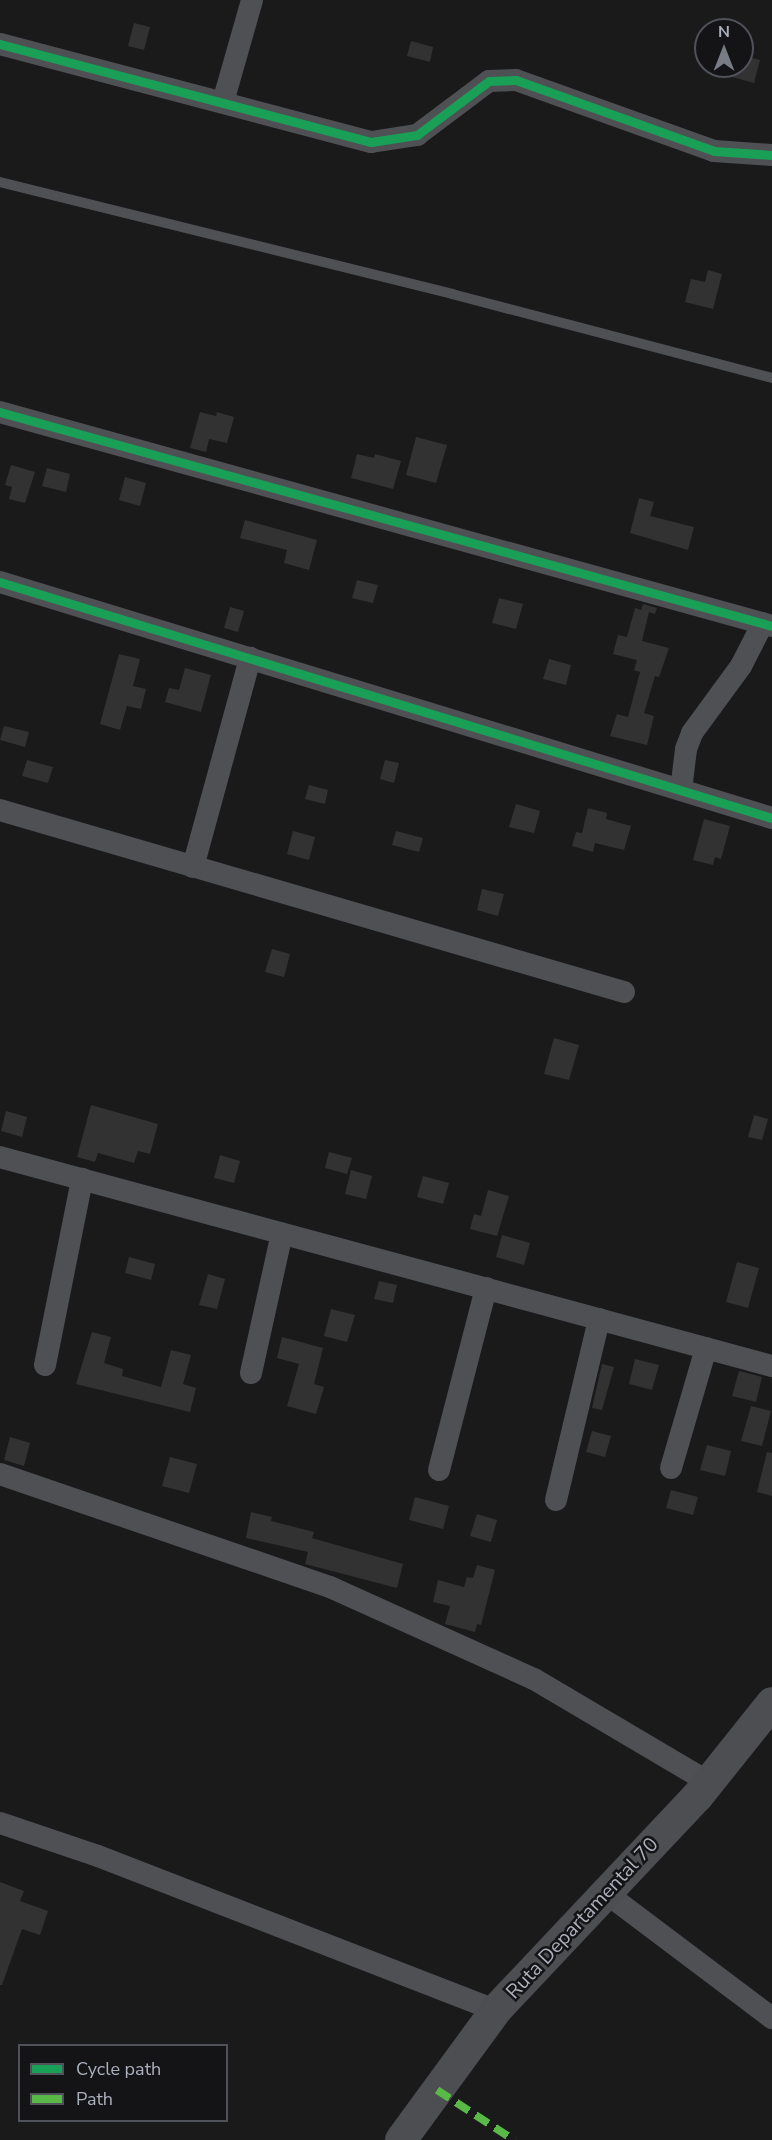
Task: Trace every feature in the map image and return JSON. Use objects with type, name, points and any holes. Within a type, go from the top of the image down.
[{"type":"main road","name":"Ruta Departamental 70","points":[[401,2140],[496,2010],[708,1782],[772,1703]]},
{"type":"street","points":[[223,102],[252,0]]},
{"type":"street","points":[[0,44],[371,142],[417,135],[489,81],[516,80],[714,151],[772,155]]},
{"type":"street","points":[[0,412],[768,624],[741,666],[692,733],[686,748],[681,790]]},
{"type":"street","points":[[0,582],[772,818]]},
{"type":"street","points":[[193,867],[250,658]]},
{"type":"street","points":[[0,810],[624,992]]},
{"type":"street","points":[[0,1157],[772,1366]]},
{"type":"street","points":[[45,1365],[82,1179]]},
{"type":"street","points":[[252,1373],[282,1233]]},
{"type":"street","points":[[439,1470],[486,1288]]},
{"type":"street","points":[[556,1500],[599,1319]]},
{"type":"street","points":[[671,1468],[706,1348]]},
{"type":"street","points":[[0,1474],[330,1587],[534,1680],[708,1782]]},
{"type":"street","points":[[0,1823],[98,1856],[496,2010]]},
{"type":"street","points":[[606,1893],[772,2018]]},
{"type":"lane","points":[[0,182],[441,291],[772,378]]},
{"type":"building","points":[[134,23],[150,27],[144,50],[128,46]]},
{"type":"building","points":[[411,41],[433,47],[430,62],[407,56]]},
{"type":"building","points":[[754,58],[760,60],[754,83],[736,78],[754,78]]},
{"type":"building","points":[[708,270],[722,274],[713,309],[685,302],[691,279],[705,282]]},
{"type":"building","points":[[200,412],[216,416],[217,412],[234,417],[227,443],[209,439],[206,452],[190,448]]},
{"type":"building","points":[[416,437],[447,445],[436,483],[406,475]]},
{"type":"building","points":[[357,454],[374,458],[375,454],[401,461],[393,489],[351,478]]},
{"type":"building","points":[[11,465],[35,472],[25,503],[9,499],[12,487],[5,485]]},
{"type":"building","points":[[47,468],[70,474],[66,492],[42,486]]},
{"type":"building","points":[[125,477],[146,483],[140,506],[119,500]]},
{"type":"building","points":[[639,498],[654,502],[650,516],[694,527],[688,550],[630,533]]},
{"type":"building","points":[[245,520],[317,540],[309,570],[284,563],[287,550],[240,538]]},
{"type":"building","points":[[357,580],[378,585],[373,603],[352,598]]},
{"type":"building","points":[[499,598],[523,604],[516,629],[492,623]]},
{"type":"building","points":[[643,604],[657,608],[655,614],[649,612],[642,641],[669,648],[659,677],[655,676],[644,713],[654,716],[647,745],[610,736],[617,714],[628,717],[640,672],[634,670],[637,660],[613,654],[618,635],[627,637],[635,608],[641,610]]},
{"type":"building","points":[[230,607],[244,611],[238,632],[224,628]]},
{"type":"building","points":[[119,654],[140,659],[133,686],[146,689],[141,709],[127,706],[120,730],[100,724]]},
{"type":"building","points":[[549,659],[571,665],[566,685],[543,679]]},
{"type":"building","points":[[185,668],[211,675],[201,712],[165,702],[169,688],[179,690]]},
{"type":"building","points":[[4,726],[29,732],[25,747],[0,740]]},
{"type":"building","points":[[27,760],[53,767],[48,783],[22,776]]},
{"type":"building","points":[[385,760],[399,763],[394,783],[380,779]]},
{"type":"building","points":[[309,785],[328,790],[325,804],[305,799]]},
{"type":"building","points":[[516,804],[540,811],[534,833],[509,827]]},
{"type":"building","points":[[588,808],[607,813],[606,819],[631,826],[624,850],[595,843],[593,852],[572,846],[576,832],[582,833]]},
{"type":"building","points":[[704,819],[730,826],[721,859],[715,857],[713,865],[693,860]]},
{"type":"building","points":[[293,831],[315,837],[309,860],[287,854]]},
{"type":"building","points":[[396,831],[423,838],[419,852],[392,845]]},
{"type":"building","points":[[482,889],[504,894],[498,916],[477,910]]},
{"type":"building","points":[[272,949],[290,954],[284,977],[265,972]]},
{"type":"building","points":[[554,1038],[579,1045],[569,1080],[544,1074]]},
{"type":"building","points":[[91,1105],[158,1124],[150,1154],[138,1151],[134,1163],[98,1153],[95,1162],[77,1157]]},
{"type":"building","points":[[6,1111],[27,1117],[22,1137],[1,1131]]},
{"type":"building","points":[[754,1115],[768,1119],[762,1140],[748,1137]]},
{"type":"building","points":[[329,1152],[352,1158],[347,1174],[325,1168]]},
{"type":"building","points":[[220,1155],[240,1161],[234,1183],[214,1178]]},
{"type":"building","points":[[351,1170],[372,1176],[366,1199],[345,1194]]},
{"type":"building","points":[[423,1176],[449,1183],[443,1204],[417,1197]]},
{"type":"building","points":[[488,1190],[509,1196],[497,1236],[470,1229],[474,1214],[481,1216]]},
{"type":"building","points":[[502,1235],[530,1243],[524,1265],[496,1257]]},
{"type":"building","points":[[129,1257],[155,1264],[151,1280],[125,1273]]},
{"type":"building","points":[[737,1262],[759,1268],[748,1308],[726,1302]]},
{"type":"building","points":[[208,1274],[225,1279],[217,1309],[199,1305]]},
{"type":"building","points":[[379,1281],[397,1285],[393,1303],[374,1299]]},
{"type":"building","points":[[331,1309],[355,1315],[347,1342],[324,1336]]},
{"type":"building","points":[[92,1332],[111,1337],[104,1363],[123,1369],[122,1376],[161,1387],[171,1350],[191,1355],[183,1384],[196,1388],[190,1412],[76,1384]]},
{"type":"building","points":[[282,1337],[323,1348],[314,1384],[324,1387],[316,1414],[287,1406],[299,1364],[277,1358]]},
{"type":"building","points":[[635,1359],[659,1365],[652,1390],[629,1384]]},
{"type":"building","points":[[602,1364],[614,1367],[602,1410],[592,1408]]},
{"type":"building","points":[[739,1371],[762,1377],[756,1402],[732,1396]]},
{"type":"building","points":[[751,1406],[771,1411],[762,1446],[741,1441]]},
{"type":"building","points":[[592,1431],[611,1436],[605,1457],[586,1452]]},
{"type":"building","points":[[10,1437],[30,1443],[24,1466],[4,1460]]},
{"type":"building","points":[[707,1445],[731,1451],[725,1476],[700,1470]]},
{"type":"building","points":[[767,1452],[772,1453],[772,1496],[757,1492]]},
{"type":"building","points":[[170,1457],[197,1464],[189,1493],[162,1486]]},
{"type":"building","points":[[671,1490],[698,1497],[693,1515],[666,1508]]},
{"type":"building","points":[[415,1497],[449,1506],[443,1529],[409,1520]]},
{"type":"building","points":[[251,1512],[272,1517],[271,1521],[314,1532],[312,1538],[403,1564],[397,1588],[305,1564],[308,1552],[246,1538]]},
{"type":"building","points":[[477,1514],[497,1520],[491,1542],[470,1536]]},
{"type":"building","points":[[477,1565],[495,1570],[481,1625],[477,1624],[475,1632],[445,1624],[450,1606],[433,1602],[438,1580],[464,1587],[467,1577],[473,1578]]},
{"type":"building","points":[[0,1882],[24,1891],[20,1901],[48,1911],[40,1935],[22,1929],[2,1985],[0,1985]]},
{"type":"marked path","points":[[437,2090],[514,2140]]},
{"type":"cycle path","points":[[0,44],[371,142],[417,135],[489,81],[516,80],[714,151],[772,155]]},
{"type":"cycle path","points":[[0,412],[772,626]]},
{"type":"cycle path","points":[[0,582],[772,818]]}]
